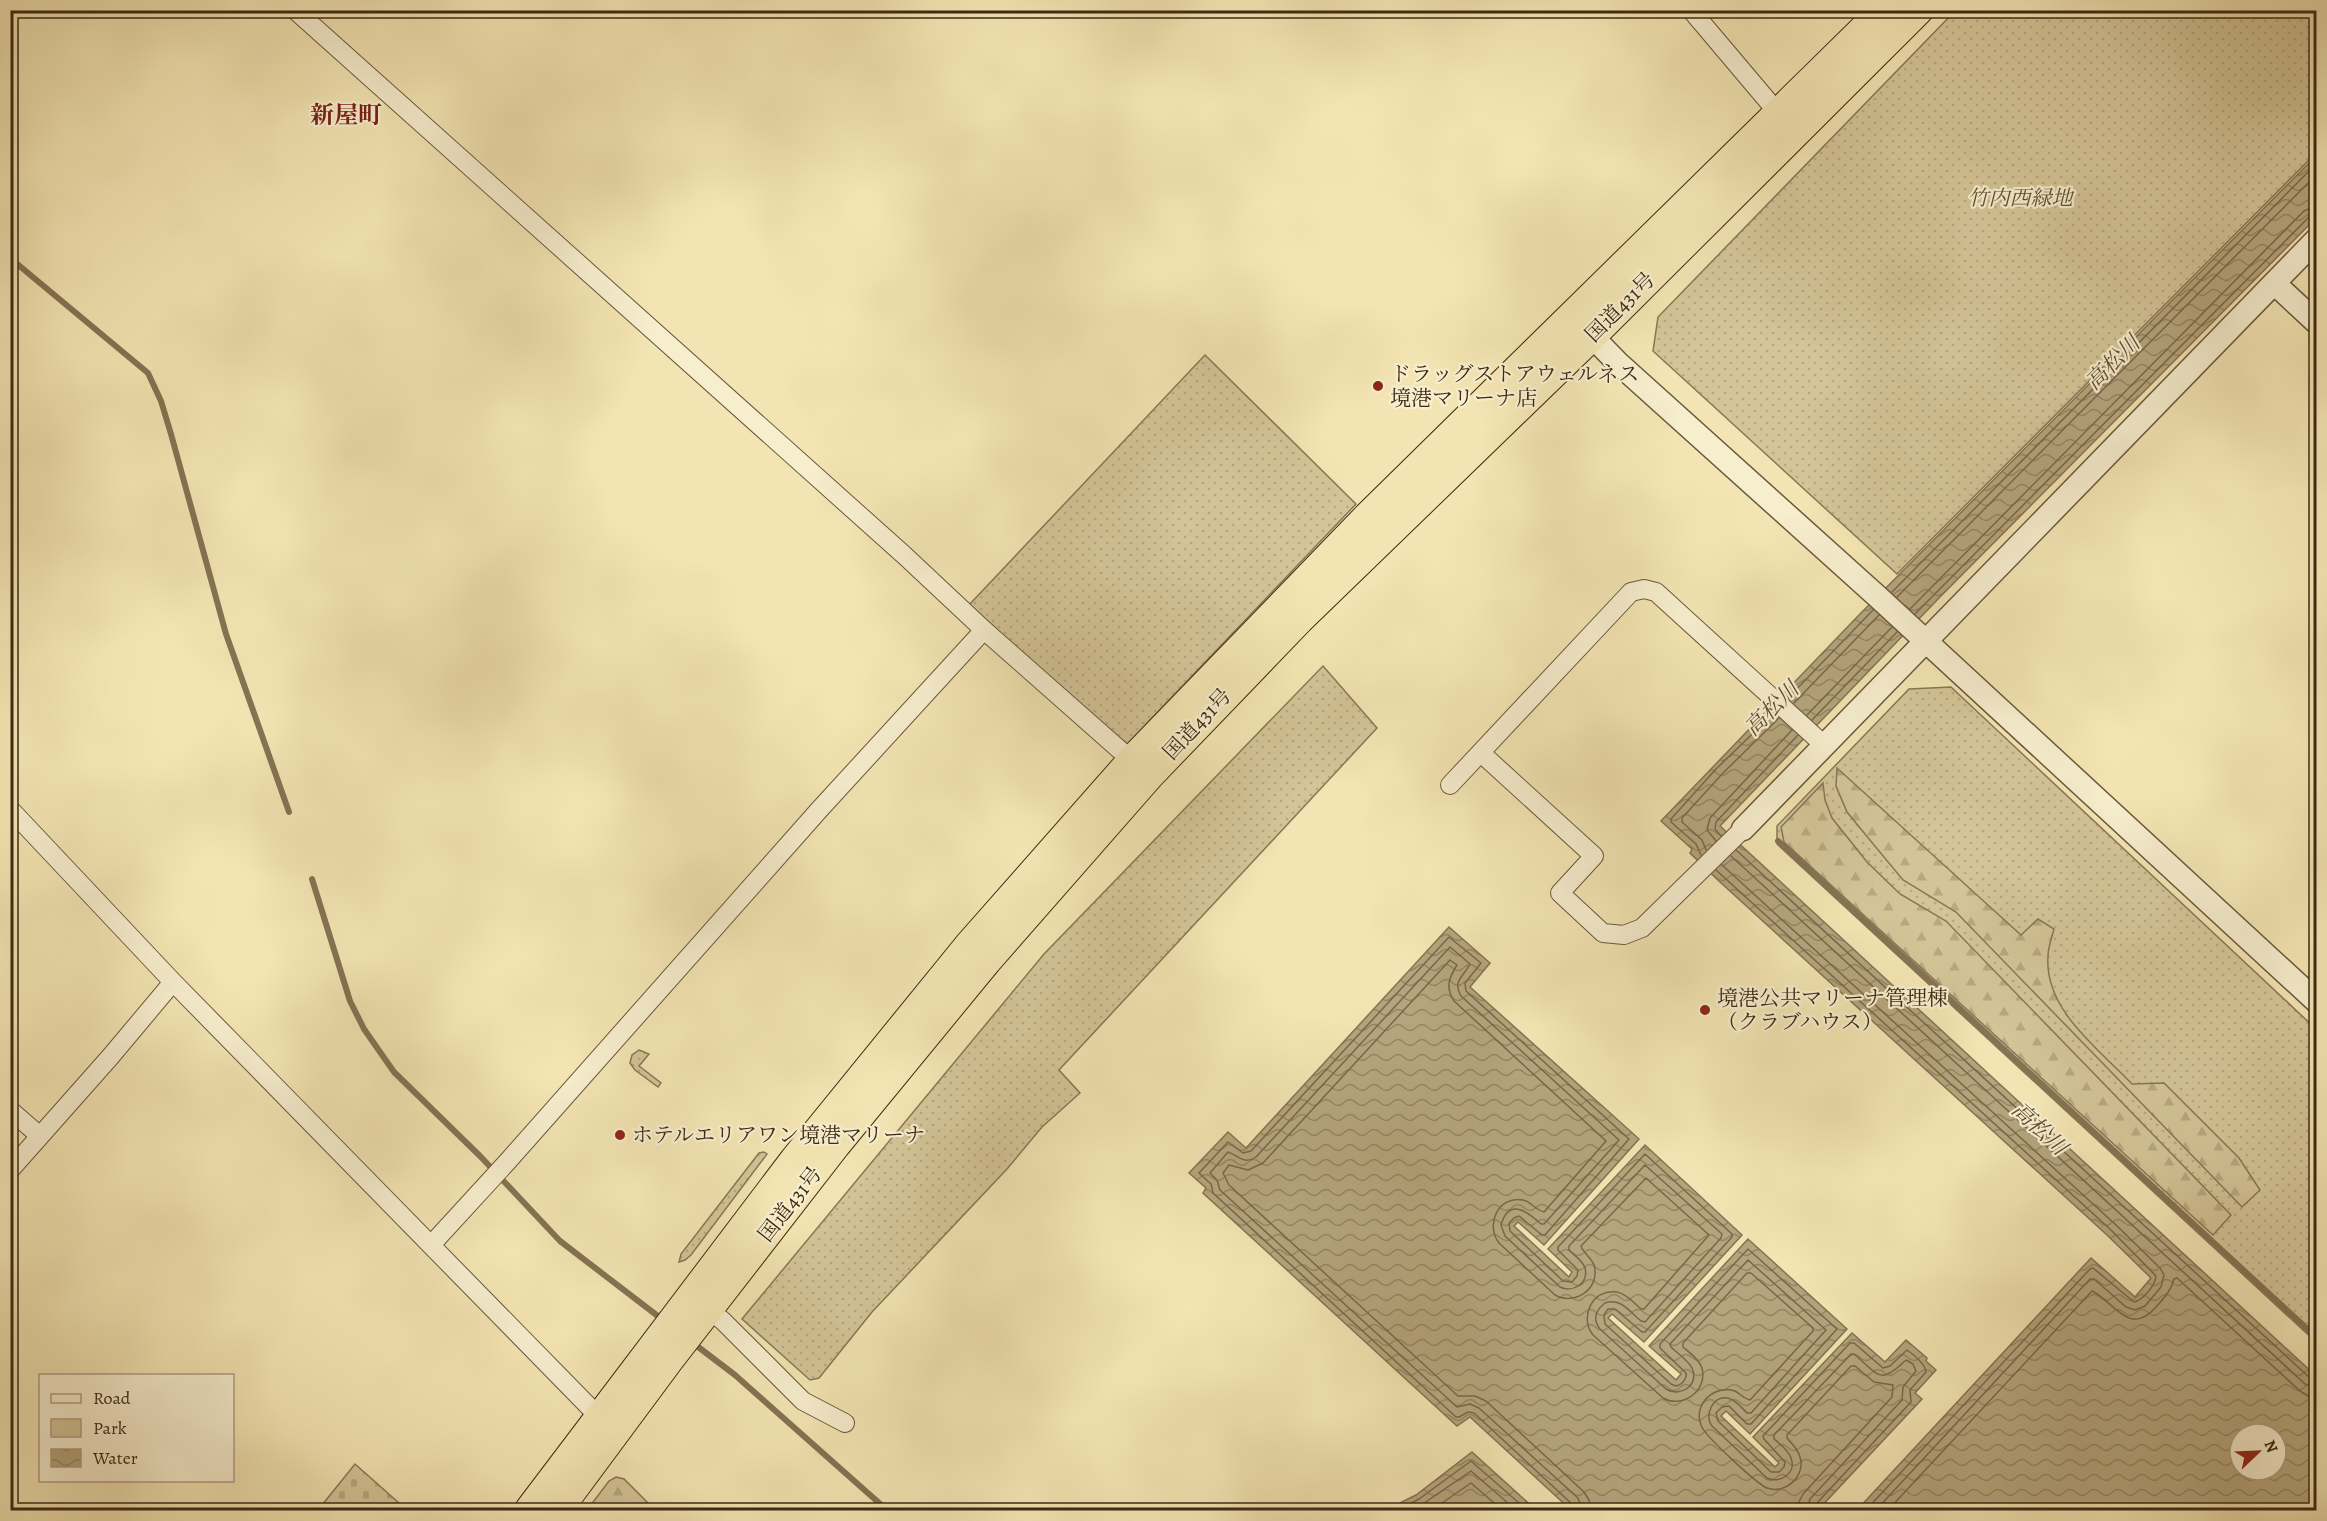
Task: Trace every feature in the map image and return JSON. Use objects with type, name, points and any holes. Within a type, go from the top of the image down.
[{"type":"highway","name":"国道431号","points":[[530,1510],[607,1425],[661,1352],[698,1311],[795,1160],[969,946],[1141,768],[1299,619],[1582,326],[1778,113],[1884,10]]},
{"type":"highway","name":"国道431号","points":[[1582,326],[1918,10]]},
{"type":"highway","name":"国道431号","points":[[558,1510],[607,1425]]},
{"type":"street","points":[[295,10],[904,555],[984,630],[1141,768]]},
{"type":"street","points":[[1691,10],[1778,113]]},
{"type":"street","points":[[1481,753],[1594,856],[1560,893],[1604,933],[1624,935],[1642,928],[1739,832],[1817,739],[1918,634],[2316,240]]},
{"type":"street","points":[[2274,283],[2316,322]]},
{"type":"street","points":[[1582,326],[1618,363],[1878,597],[2316,1001]]},
{"type":"street","points":[[1450,785],[1631,592],[1644,589],[1656,592],[1817,739]]},
{"type":"street","points":[[431,1245],[819,810],[984,630]]},
{"type":"street","points":[[10,809],[173,982],[607,1425]]},
{"type":"street","points":[[10,1170],[173,982]]},
{"type":"street","points":[[10,1110],[40,1136]]},
{"type":"street","points":[[698,1311],[723,1321],[803,1401],[845,1424]]},
{"type":"green space","name":"竹内西緑地","points":[[1955,11],[2316,11],[2316,153],[1897,574],[1653,351],[1658,317]]},
{"type":"green space","points":[[1205,355],[1356,504],[1127,744],[1120,741],[969,605]]},
{"type":"green space","points":[[1323,666],[1377,728],[1059,1070],[1080,1093],[1042,1127],[1007,1169],[872,1312],[819,1378],[810,1380],[742,1319],[1044,954]]},
{"type":"green space","points":[[1951,687],[2316,1029],[2316,1342],[1777,844],[1777,826],[1909,689]]},
{"type":"green space","points":[[1837,768],[2021,935],[2038,919],[2054,929],[2048,953],[2049,976],[2064,1011],[2076,1027],[2132,1084],[2164,1083],[2239,1158],[2260,1190],[2242,1207],[1956,912],[1903,880],[1847,812],[1836,786]]},
{"type":"green space","points":[[1823,783],[1825,800],[1832,818],[1867,862],[1900,894],[1946,921],[2231,1215],[2213,1235],[1784,842],[1781,827]]},
{"type":"green space","points":[[639,1050],[649,1054],[639,1066],[661,1083],[658,1087],[635,1070],[630,1063],[632,1055]]},
{"type":"green space","points":[[759,1153],[767,1154],[691,1255],[679,1262],[681,1254]]},
{"type":"green space","points":[[355,1464],[399,1503],[393,1510],[318,1510]]},
{"type":"green space","points":[[616,1477],[624,1479],[655,1510],[587,1510],[609,1481]]},
{"type":"water","name":"高松川","points":[[2316,156],[2316,218],[1938,599],[1720,826],[2316,1376],[2316,1510],[1857,1510],[2091,1258],[2135,1297],[2151,1278],[2107,1235],[1720,882],[1690,853],[1692,849],[1661,821],[1859,615]]},
{"type":"water","points":[[1449,927],[1490,963],[1470,987],[1639,1139],[1544,1245],[1518,1222],[1514,1226],[1569,1277],[1572,1272],[1548,1249],[1645,1145],[1742,1235],[1644,1342],[1612,1314],[1608,1318],[1676,1380],[1681,1374],[1649,1346],[1748,1239],[1847,1329],[1750,1434],[1726,1411],[1721,1416],[1775,1467],[1779,1463],[1753,1437],[1852,1333],[1885,1362],[1906,1340],[1927,1358],[1926,1361],[1936,1370],[1915,1393],[1922,1399],[1818,1510],[1571,1510],[1470,1417],[1457,1426],[1203,1193],[1206,1188],[1189,1173],[1228,1132],[1246,1148]]},
{"type":"water","points":[[1472,1452],[1536,1510],[1386,1510],[1416,1495]]},
{"type":"waterway","points":[[10,258],[148,373],[161,401],[171,434],[226,634],[289,812]]},
{"type":"waterway","points":[[1778,841],[2316,1337]]},
{"type":"waterway","points":[[312,879],[350,1001],[364,1029],[394,1072],[481,1157],[560,1241],[663,1320]]},
{"type":"waterway","points":[[693,1343],[735,1375],[887,1510]]},
{"type":"place","name":"ドラッグストアウェルネス 境港マリーナ店","points":[[1378,386]]},
{"type":"place","name":"境港公共マリーナ管理棟 （クラブハウス）","points":[[1705,1010]]},
{"type":"place","name":"ホテルエリアワン境港マリーナ","points":[[620,1135]]},
{"type":"district","name":"新屋町","points":[[346,115]]}]
